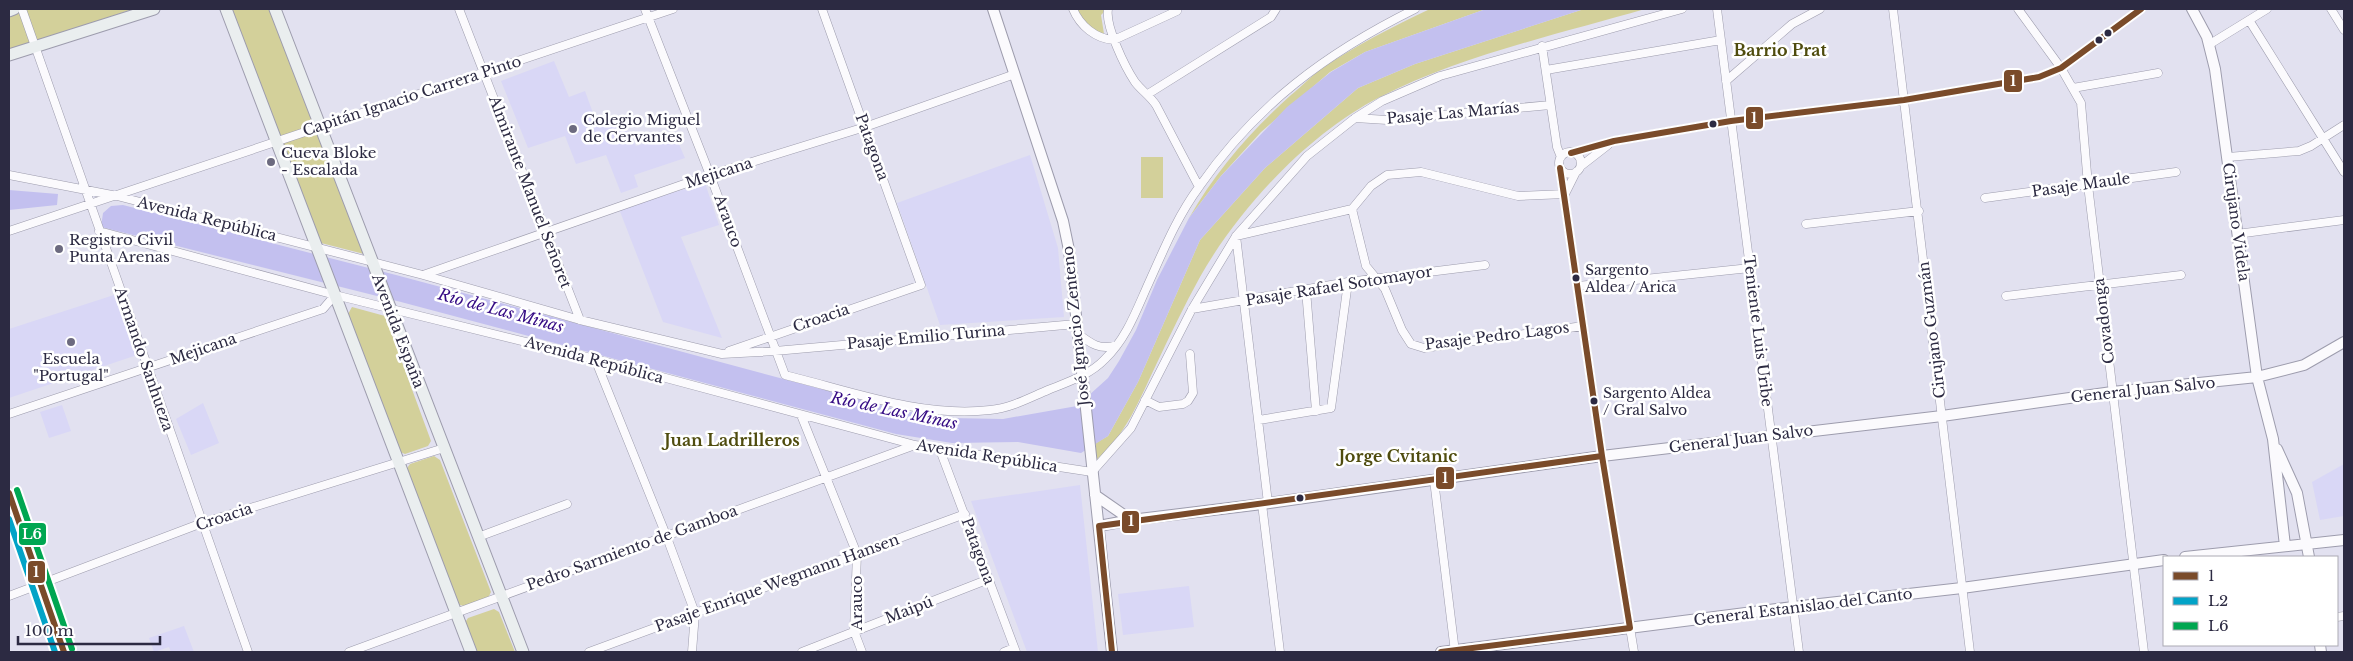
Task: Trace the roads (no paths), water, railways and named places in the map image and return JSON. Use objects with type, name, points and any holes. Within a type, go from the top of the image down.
[{"type":"main road","points":[[9,11],[14,9]]},
{"type":"main road","points":[[9,55],[154,9]]},
{"type":"main road","points":[[226,9],[471,652]]},
{"type":"main road","name":"Avenida España","points":[[275,9],[523,652]]},
{"type":"street","name":"Armando Sanhueza","points":[[22,9],[248,652]]},
{"type":"street","name":"Almirante Manuel Señoret","points":[[459,9],[548,232],[580,320]]},
{"type":"street","name":"Capitán Ignacio Carrera Pinto","points":[[9,232],[320,126],[484,73],[646,13],[673,9]]},
{"type":"street","name":"Patagona","points":[[822,9],[921,285]]},
{"type":"street","name":"José Ignacio Zenteno","points":[[993,9],[1063,221],[1069,250],[1082,389],[1112,652]]},
{"type":"street","points":[[1073,9],[1080,22],[1091,32],[1105,40],[1114,40],[1176,11]]},
{"type":"street","points":[[1108,9],[1107,14],[1114,40],[1134,81],[1148,94],[1198,186]]},
{"type":"street","points":[[1148,94],[1271,17],[1276,9]]},
{"type":"street","points":[[1081,377],[1104,361],[1118,344],[1132,321],[1174,229],[1198,186],[1256,117],[1305,74],[1340,49],[1415,9]]},
{"type":"street","points":[[1092,472],[1131,428],[1192,308],[1236,236],[1307,156],[1355,118],[1382,101],[1412,86],[1542,46],[1682,9]]},
{"type":"street","name":"Teniente Luis Uribe","points":[[1717,9],[1799,652]]},
{"type":"street","points":[[1726,80],[1792,24],[1820,9]]},
{"type":"street","name":"Cirujano Guzmán","points":[[1893,9],[1970,652]]},
{"type":"street","name":"Covadonga","points":[[2018,9],[2061,68],[2081,103],[2088,185],[2144,652]]},
{"type":"street","points":[[1561,158],[1571,153],[1614,141],[1731,121],[1904,100],[2039,77],[2061,68],[2141,9]]},
{"type":"street","name":"Cirujano Videla","points":[[2192,9],[2210,44],[2215,69],[2257,377],[2273,439],[2285,546]]},
{"type":"street","points":[[2210,44],[2267,9]]},
{"type":"street","points":[[2331,9],[2344,30]]},
{"type":"street","name":"Arauco","points":[[646,13],[710,175],[785,375],[909,405],[963,412],[992,410],[1015,405],[1081,377]]},
{"type":"street","points":[[2249,20],[2344,172]]},
{"type":"street","points":[[1546,70],[1721,40]]},
{"type":"street","points":[[1542,46],[1557,147],[1561,158],[1560,168],[1602,456],[1634,652]]},
{"type":"street","name":"Mejicana","points":[[423,275],[710,175],[865,127],[1015,74]]},
{"type":"street","points":[[2073,88],[2158,74]]},
{"type":"street","name":"Pasaje Las Marías","points":[[1355,118],[1387,120],[1550,104]]},
{"type":"street","points":[[2228,157],[2299,150],[2344,125]]},
{"type":"street","points":[[1560,168],[1566,173],[1578,169],[1595,153],[1614,141]]},
{"type":"street","points":[[1565,194],[1578,169],[1580,159],[1571,153]]},
{"type":"street","points":[[1236,236],[1352,209],[1378,179],[1387,175],[1421,172],[1518,196],[1565,194]]},
{"type":"street","name":"Pasaje Maule","points":[[1985,198],[2176,172]]},
{"type":"street","name":"Avenida República","points":[[9,175],[86,188],[119,196],[318,250],[423,275],[580,320],[722,354]]},
{"type":"street","points":[[1352,209],[1366,266],[1375,278]]},
{"type":"street","points":[[1806,224],[1918,211]]},
{"type":"street","points":[[2238,234],[2344,220]]},
{"type":"street","name":"Avenida República","points":[[100,230],[916,445],[1092,472]]},
{"type":"street","points":[[1236,236],[1259,420],[1265,504],[1280,652]]},
{"type":"street","name":"Pasaje Rafael Sotomayor","points":[[1192,308],[1375,278],[1485,265]]},
{"type":"street","points":[[1578,286],[1750,268]]},
{"type":"street","points":[[2006,296],[2180,275]]},
{"type":"street","name":"Pasaje Pedro Lagos","points":[[1375,278],[1385,289],[1402,330],[1411,344],[1424,348],[1583,326]]},
{"type":"street","points":[[1259,420],[1331,408],[1348,282]]},
{"type":"street","name":"Croacia","points":[[722,354],[921,285]]},
{"type":"street","points":[[1306,290],[1316,411]]},
{"type":"street","name":"Mejicana","points":[[9,414],[323,308],[334,291]]},
{"type":"street","points":[[1077,328],[1092,345],[1109,348],[1118,344]]},
{"type":"street","name":"Pasaje Emilio Turina","points":[[722,354],[1077,328]]},
{"type":"street","name":"General Juan Salvo","points":[[1099,526],[1131,520],[1265,504],[1602,456],[1942,416],[2112,392],[2257,377],[2304,365],[2344,342]]},
{"type":"street","points":[[1145,400],[1159,407],[1183,404],[1188,401],[1193,393],[1190,354]]},
{"type":"street","points":[[595,359],[666,535],[695,613],[692,652]]},
{"type":"street","name":"Arauco","points":[[801,415],[857,554],[854,631],[862,652]]},
{"type":"street","name":"Cirujano Videla","points":[[2273,439],[2296,493],[2309,556]]},
{"type":"street","name":"Pedro Sarmiento de Gamboa","points":[[349,652],[916,445]]},
{"type":"street","name":"Croacia","points":[[9,596],[202,523],[444,448]]},
{"type":"street","name":"Patagona","points":[[940,450],[1015,650]]},
{"type":"street","points":[[1434,480],[1455,651]]},
{"type":"street","points":[[9,493],[64,652]]},
{"type":"street","points":[[1095,494],[1131,520]]},
{"type":"street","points":[[478,537],[567,504]]},
{"type":"street","name":"Pasaje Enrique Wegmann Hansen","points":[[589,652],[965,514]]},
{"type":"street","points":[[2194,556],[2344,540]]},
{"type":"street","name":"General Estanislao del Canto","points":[[1441,652],[1793,607],[1962,588],[2163,560]]},
{"type":"street","name":"Maipú","points":[[802,652],[989,579]]},
{"type":"street","points":[[1004,652],[1015,650]]},
{"type":"water","name":"Río de Las Minas","points":[[1486,9],[1584,9],[1415,64],[1358,88],[1265,168],[1200,240],[1138,382],[1108,436],[1081,453],[1018,442],[952,443],[896,434],[401,302],[101,227],[103,213],[111,206],[123,205],[396,275],[903,411],[950,418],[1003,419],[1077,406],[1108,378],[1136,330],[1157,280],[1189,218],[1221,176],[1287,107],[1331,72],[1365,52]]},
{"type":"water","points":[[9,190],[58,194],[57,205],[9,210]]},
{"type":"place","name":"Colegio Miguel de Cervantes","points":[[573,129]]},
{"type":"place","name":"Cueva Bloke - Escalada","points":[[271,162]]},
{"type":"place","name":"Registro Civil Punta Arenas","points":[[59,249]]},
{"type":"place","name":"Sargento Aldea / Arica","points":[[1576,278]]},
{"type":"place","name":"Escuela \"Portugal\"","points":[[71,342]]},
{"type":"place","name":"Sargento Aldea / Gral Salvo","points":[[1594,401]]},
{"type":"district","name":"Barrio Prat","points":[[1780,50]]},
{"type":"district","name":"Juan Ladrilleros","points":[[732,440]]},
{"type":"district","name":"Jorge Cvitanic","points":[[1398,456]]}]
